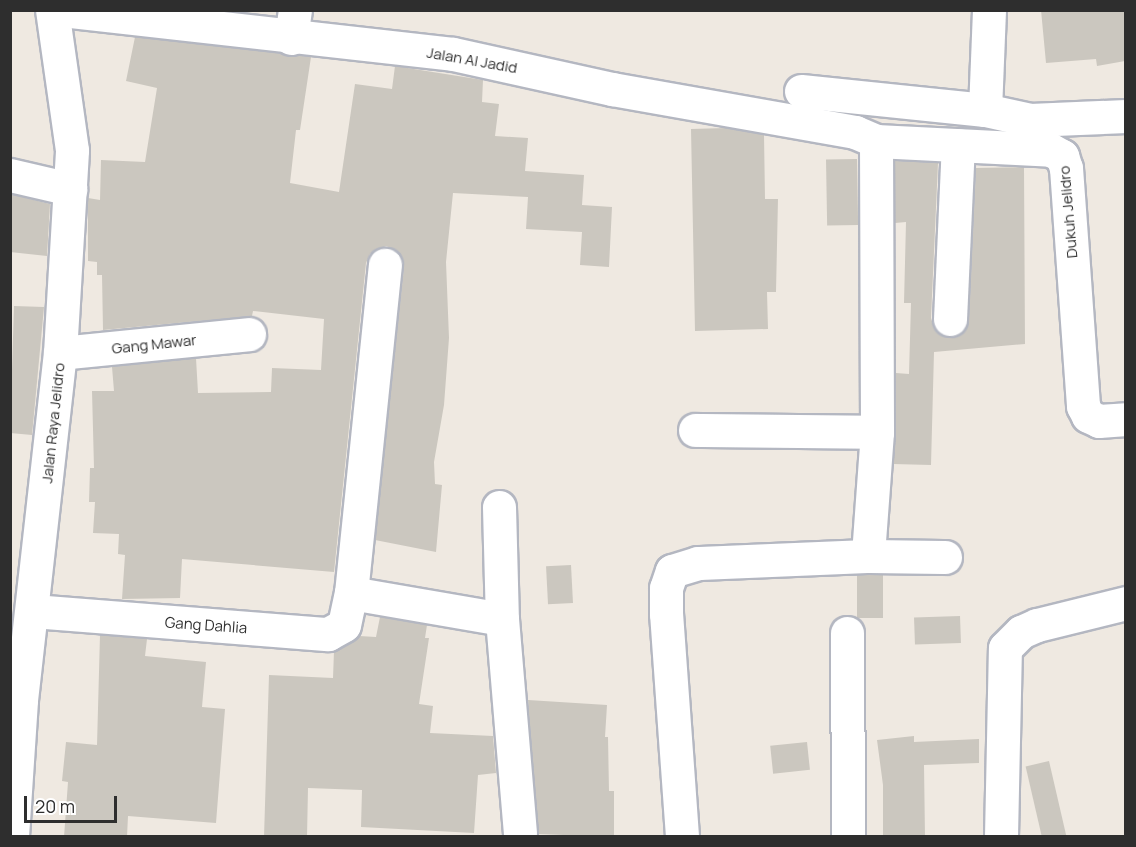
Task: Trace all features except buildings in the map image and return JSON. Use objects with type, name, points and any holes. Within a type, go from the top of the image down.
[{"type":"street","name":"Jalan Raya Jelidro","points":[[12,837],[21,700],[33,611],[60,353],[72,150],[52,10]]},
{"type":"street","name":"Jalan Al Jadid","points":[[62,10],[293,24],[453,54],[612,89],[855,132],[876,141]]},
{"type":"street","points":[[985,110],[989,10]]},
{"type":"street","points":[[801,91],[985,110],[1013,118],[1046,121],[1125,116]]},
{"type":"street","points":[[867,556],[877,432],[876,141]]},
{"type":"street","name":"Dukuh Jelidro","points":[[876,141],[1051,150],[1062,156],[1083,406],[1088,416],[1099,421],[1125,419]]},
{"type":"street","points":[[950,319],[958,145]]},
{"type":"street","points":[[10,175],[70,189]]},
{"type":"street","name":"Gang Dahlia","points":[[33,611],[328,634],[344,625],[351,593],[385,265]]},
{"type":"street","name":"Gang Mawar","points":[[60,353],[249,334]]},
{"type":"street","points":[[695,430],[877,432]]},
{"type":"street","points":[[499,507],[502,619],[520,833]]},
{"type":"street","points":[[682,837],[666,614],[666,588],[672,572],[698,563],[867,556],[945,557]]},
{"type":"street","points":[[351,593],[502,619]]},
{"type":"street","points":[[1001,837],[1005,648],[1021,632],[1037,625],[1125,603]]},
{"type":"street","points":[[847,633],[848,837]]}]
